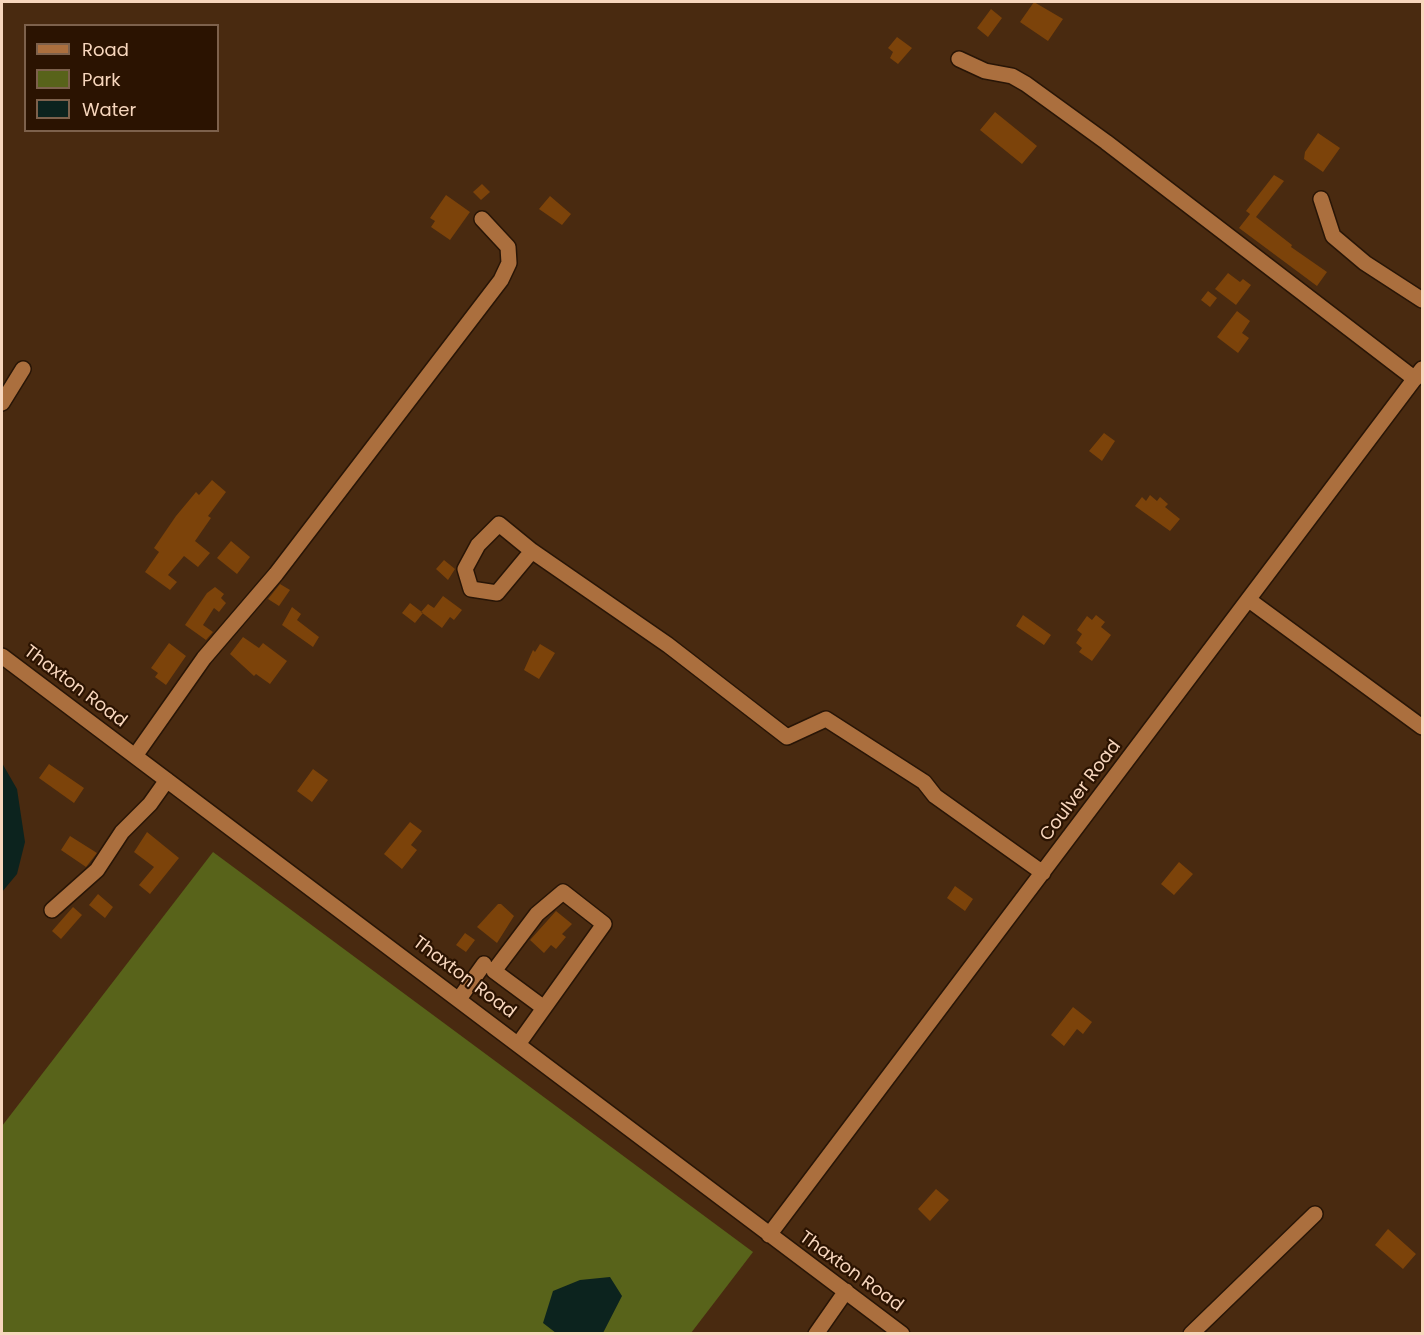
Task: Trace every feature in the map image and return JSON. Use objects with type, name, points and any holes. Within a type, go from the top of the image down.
[{"type":"street","points":[[958,59],[985,71],[1012,76],[1026,84],[1419,374]]},
{"type":"street","points":[[1321,199],[1334,236],[1365,263],[1422,300]]},
{"type":"street","points":[[135,756],[204,658],[276,574],[501,280],[509,263],[508,247],[482,219]]},
{"type":"street","points":[[2,403],[23,369]]},
{"type":"street","name":"Coulver Road","points":[[769,1235],[1419,374]]},
{"type":"street","points":[[532,551],[498,593],[471,588],[465,569],[478,545],[500,524],[532,551],[668,645],[787,737],[826,719],[924,782],[935,796],[1043,873]]},
{"type":"street","points":[[1249,600],[1422,727]]},
{"type":"street","name":"Thaxton Road","points":[[2,656],[519,1043],[902,1334]]},
{"type":"street","points":[[52,910],[97,870],[122,832],[150,804],[167,780]]},
{"type":"street","points":[[459,999],[484,963],[563,892],[604,924],[519,1043]]},
{"type":"street","points":[[484,963],[544,1008]]},
{"type":"street","points":[[1191,1334],[1315,1214]]},
{"type":"street","points":[[816,1334],[846,1291]]},
{"type":"green space","points":[[213,852],[753,1252],[691,1333],[2,1333],[2,1126]]},
{"type":"water","points":[[2,763],[17,789],[25,842],[17,874],[2,892]]},
{"type":"water","points":[[610,1277],[622,1296],[603,1333],[556,1333],[543,1323],[553,1291],[580,1280]]},
{"type":"building","points":[[1034,2],[1063,19],[1048,41],[1020,22]]},
{"type":"building","points":[[991,9],[1002,18],[988,37],[977,28]]},
{"type":"building","points":[[897,37],[912,48],[898,64],[890,58],[893,52],[888,48]]},
{"type":"building","points":[[995,112],[1037,146],[1022,164],[980,130]]},
{"type":"building","points":[[1318,133],[1340,148],[1323,172],[1304,159],[1305,152]]},
{"type":"building","points":[[1274,175],[1284,181],[1256,217],[1292,245],[1291,247],[1327,272],[1317,286],[1239,228],[1250,214],[1246,211]]},
{"type":"building","points":[[482,184],[490,192],[481,200],[473,192]]},
{"type":"building","points":[[446,195],[470,212],[450,240],[431,227],[435,221],[430,218]]},
{"type":"building","points":[[550,196],[571,214],[562,225],[539,209]]},
{"type":"building","points":[[1228,273],[1240,282],[1243,279],[1251,285],[1236,305],[1215,289]]},
{"type":"building","points":[[1208,291],[1217,298],[1210,307],[1201,300]]},
{"type":"building","points":[[1237,311],[1250,321],[1242,333],[1249,338],[1238,353],[1217,337]]},
{"type":"building","points":[[1104,433],[1115,441],[1102,461],[1089,451]]},
{"type":"building","points":[[212,480],[226,492],[208,516],[211,518],[195,541],[210,553],[198,567],[184,556],[168,575],[177,582],[170,590],[145,572],[159,552],[154,548],[196,492],[199,495]]},
{"type":"building","points":[[1150,495],[1157,501],[1160,497],[1168,504],[1165,507],[1180,519],[1170,531],[1135,506],[1142,497],[1146,501]]},
{"type":"building","points":[[231,541],[250,557],[237,574],[217,558]]},
{"type":"building","points":[[444,560],[455,569],[448,580],[436,569]]},
{"type":"building","points":[[280,584],[290,590],[279,606],[268,599]]},
{"type":"building","points":[[215,587],[224,594],[221,598],[226,603],[219,612],[214,608],[203,625],[213,632],[206,640],[185,625],[207,593]]},
{"type":"building","points":[[443,596],[462,610],[454,620],[450,617],[442,628],[421,612],[428,604],[434,608]]},
{"type":"building","points":[[410,603],[423,613],[415,623],[402,613]]},
{"type":"building","points":[[292,607],[301,614],[297,620],[319,637],[313,647],[282,625]]},
{"type":"building","points":[[1023,615],[1051,635],[1044,645],[1016,626]]},
{"type":"building","points":[[1096,615],[1105,622],[1101,627],[1111,635],[1092,661],[1079,652],[1082,648],[1076,643],[1082,634],[1077,630],[1087,616],[1092,620]]},
{"type":"building","points":[[243,637],[259,648],[263,643],[287,661],[270,684],[256,674],[254,676],[230,654]]},
{"type":"building","points":[[169,643],[186,656],[166,685],[155,677],[158,673],[151,668]]},
{"type":"building","points":[[540,644],[555,653],[539,679],[524,670],[533,650],[535,652]]},
{"type":"building","points":[[49,764],[84,788],[74,803],[39,778]]},
{"type":"building","points":[[313,769],[328,780],[312,802],[297,791]]},
{"type":"building","points":[[410,822],[422,831],[411,845],[417,850],[402,869],[384,854]]},
{"type":"building","points":[[147,832],[179,858],[150,894],[139,885],[154,867],[134,852]]},
{"type":"building","points":[[70,836],[97,853],[86,867],[61,850]]},
{"type":"building","points":[[1179,862],[1193,874],[1174,895],[1161,884]]},
{"type":"building","points":[[955,886],[973,899],[965,911],[947,898]]},
{"type":"building","points":[[98,894],[113,907],[105,918],[89,905]]},
{"type":"building","points":[[498,904],[514,916],[497,943],[477,927]]},
{"type":"building","points":[[73,907],[82,915],[61,939],[52,931]]},
{"type":"building","points":[[556,911],[572,924],[562,934],[566,937],[556,949],[551,945],[544,953],[530,940]]},
{"type":"building","points":[[465,933],[475,940],[466,952],[456,945]]},
{"type":"building","points":[[1073,1007],[1092,1022],[1083,1034],[1077,1029],[1064,1046],[1051,1035]]},
{"type":"building","points":[[936,1189],[949,1200],[930,1221],[918,1209]]},
{"type":"building","points":[[1388,1229],[1416,1254],[1403,1269],[1375,1245]]}]
